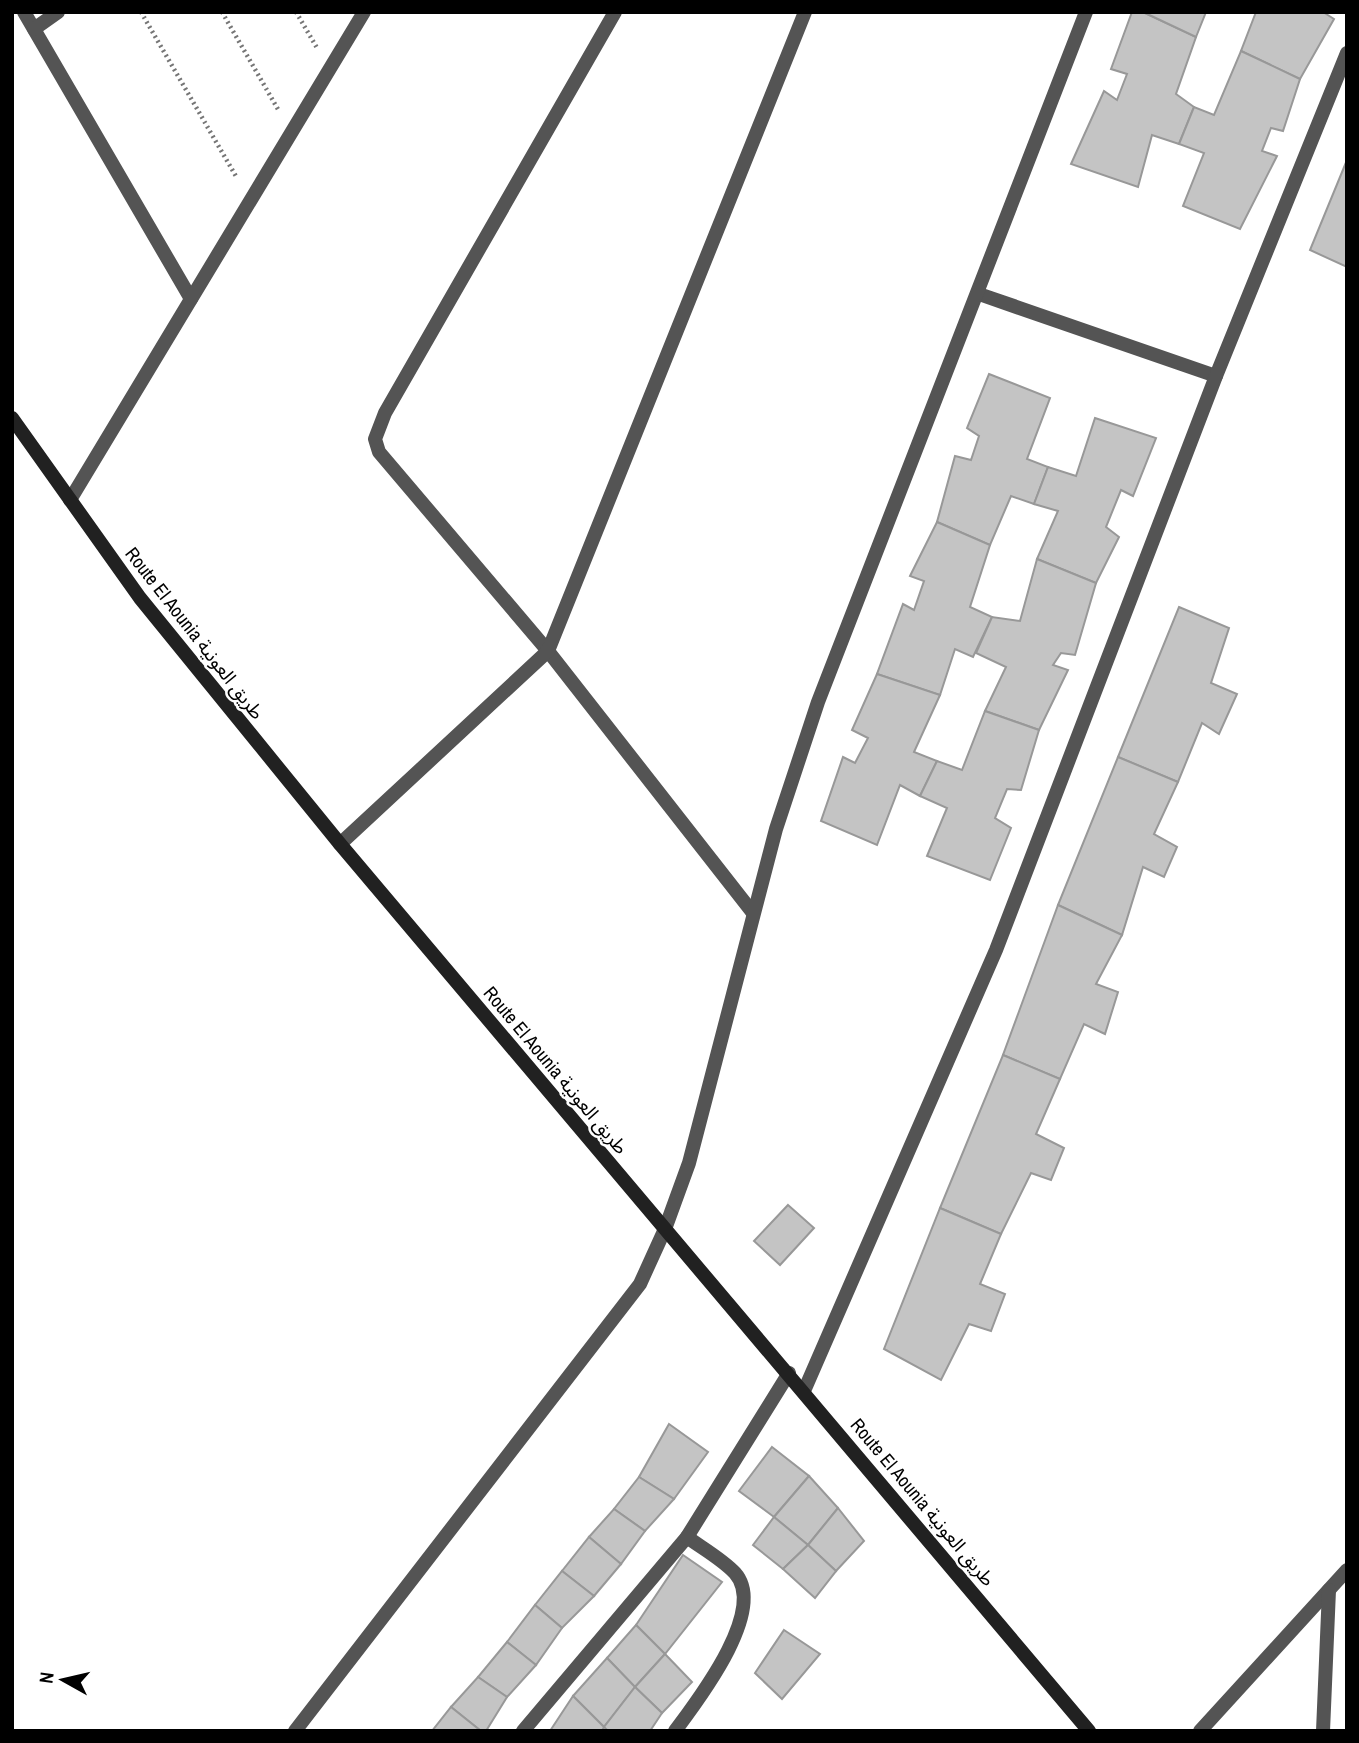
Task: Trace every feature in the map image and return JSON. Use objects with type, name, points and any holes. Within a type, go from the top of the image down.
[{"type":"main road","name":"Route El Aounia طريق العونية","points":[[12,418],[140,598],[340,844],[1089,1731]]},
{"type":"street","points":[[24,12],[191,299]]},
{"type":"street","points":[[34,29],[58,12]]},
{"type":"street","points":[[70,500],[364,12]]},
{"type":"street","points":[[615,12],[385,413],[375,439],[379,452],[548,651],[753,912]]},
{"type":"street","points":[[340,844],[548,651],[805,12]]},
{"type":"street","points":[[295,1731],[640,1284],[665,1229],[702,1116],[776,829],[818,702],[979,294],[1086,12]]},
{"type":"street","points":[[804,1391],[996,950],[1216,376],[1347,53]]},
{"type":"street","points":[[979,294],[1216,376]]},
{"type":"street","points":[[523,1731],[687,1537],[789,1373]]},
{"type":"street","points":[[676,1731],[722,1662],[745,1601],[735,1573],[687,1537]]},
{"type":"street","points":[[1200,1731],[1347,1570]]},
{"type":"street","points":[[1323,1731],[1329,1590]]},
{"type":"path","points":[[141,12],[250,201]]},
{"type":"path","points":[[222,12],[291,132]]},
{"type":"path","points":[[296,12],[330,69]]},
{"type":"building","points":[[1132,12],[1143,12],[1196,37],[1176,94],[1194,107],[1179,144],[1152,135],[1138,187],[1071,164],[1104,91],[1117,100],[1127,74],[1111,69]]},
{"type":"building","points":[[1143,12],[1206,12],[1196,37]]},
{"type":"building","points":[[1256,12],[1323,12],[1334,19],[1300,79],[1241,51]]},
{"type":"building","points":[[1241,51],[1300,79],[1283,131],[1271,128],[1262,151],[1277,156],[1240,229],[1183,206],[1204,153],[1179,144],[1194,107],[1214,115]]},
{"type":"building","points":[[1347,160],[1347,267],[1310,250]]},
{"type":"building","points":[[989,374],[1050,398],[1027,459],[1048,467],[1034,504],[1011,496],[990,545],[937,522],[955,456],[971,460],[979,436],[967,428]]},
{"type":"building","points":[[1095,418],[1156,438],[1133,496],[1121,490],[1106,527],[1119,537],[1096,583],[1037,559],[1058,511],[1034,504],[1048,467],[1076,476]]},
{"type":"building","points":[[937,522],[990,545],[970,607],[992,617],[973,657],[955,649],[940,695],[877,674],[903,604],[914,610],[924,581],[910,576]]},
{"type":"building","points":[[1037,559],[1096,583],[1075,655],[1061,653],[1053,665],[1068,670],[1039,730],[985,711],[1006,667],[976,653],[992,617],[1020,621]]},
{"type":"building","points":[[1179,607],[1229,628],[1211,683],[1237,694],[1219,734],[1202,723],[1178,782],[1118,757]]},
{"type":"building","points":[[877,674],[940,695],[914,752],[937,761],[920,796],[900,785],[877,845],[821,821],[843,757],[855,763],[868,738],[852,730]]},
{"type":"building","points":[[985,711],[1039,730],[1021,790],[1007,789],[995,818],[1011,828],[990,880],[927,856],[947,808],[920,796],[937,761],[962,770]]},
{"type":"building","points":[[1118,757],[1178,782],[1154,834],[1177,847],[1164,877],[1143,867],[1122,935],[1058,905]]},
{"type":"building","points":[[1058,905],[1122,935],[1096,984],[1118,992],[1105,1034],[1084,1024],[1060,1079],[1003,1055]]},
{"type":"building","points":[[1003,1055],[1060,1079],[1036,1134],[1064,1148],[1051,1180],[1031,1173],[1001,1234],[940,1208]]},
{"type":"building","points":[[788,1205],[814,1228],[780,1265],[754,1241]]},
{"type":"building","points":[[940,1208],[1001,1234],[980,1284],[1005,1294],[991,1331],[969,1324],[941,1380],[884,1349]]},
{"type":"building","points":[[669,1424],[708,1452],[674,1499],[639,1477]]},
{"type":"building","points":[[772,1447],[809,1476],[774,1517],[739,1491]]},
{"type":"building","points":[[809,1476],[838,1508],[808,1545],[774,1517]]},
{"type":"building","points":[[639,1477],[674,1499],[645,1531],[614,1509]]},
{"type":"building","points":[[838,1508],[864,1541],[836,1571],[808,1545]]},
{"type":"building","points":[[614,1509],[645,1531],[621,1564],[589,1537]]},
{"type":"building","points":[[774,1517],[808,1545],[783,1569],[753,1545]]},
{"type":"building","points":[[589,1537],[621,1564],[594,1596],[562,1571]]},
{"type":"building","points":[[808,1545],[836,1571],[815,1598],[783,1569]]},
{"type":"building","points":[[683,1555],[722,1582],[665,1654],[636,1625]]},
{"type":"building","points":[[562,1571],[594,1596],[562,1628],[535,1605]]},
{"type":"building","points":[[535,1605],[562,1628],[536,1665],[507,1642]]},
{"type":"building","points":[[636,1625],[665,1654],[635,1687],[607,1658]]},
{"type":"building","points":[[784,1630],[820,1654],[782,1699],[755,1673]]},
{"type":"building","points":[[507,1642],[536,1665],[507,1697],[478,1677]]},
{"type":"building","points":[[665,1654],[692,1682],[662,1713],[635,1687]]},
{"type":"building","points":[[607,1658],[635,1687],[604,1727],[573,1696]]},
{"type":"building","points":[[478,1677],[507,1697],[486,1731],[481,1731],[451,1707]]},
{"type":"building","points":[[635,1687],[662,1713],[650,1731],[608,1731],[604,1727]]},
{"type":"building","points":[[573,1696],[604,1727],[602,1731],[550,1731]]},
{"type":"building","points":[[451,1707],[481,1731],[432,1731]]}]
